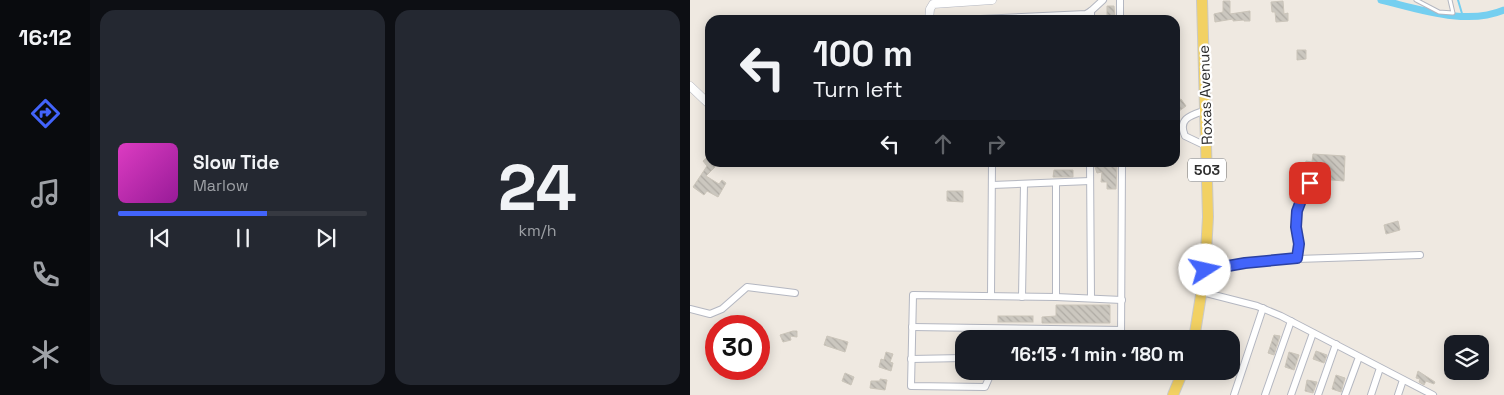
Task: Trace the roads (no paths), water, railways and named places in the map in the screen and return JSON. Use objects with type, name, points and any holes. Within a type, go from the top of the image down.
[{"type":"main road","name":"Roxas Avenue","points":[[1196,330],[1205,270],[1208,217],[1202,0]]},
{"type":"main road","points":[[1173,395],[1179,380]]},
{"type":"street","points":[[929,15],[932,2],[992,0]]},
{"type":"street","points":[[1081,15],[1091,12],[1103,0]]},
{"type":"street","points":[[1120,0],[1120,15]]},
{"type":"street","points":[[690,86],[705,100]]},
{"type":"street","points":[[1206,110],[1190,116],[1185,120],[1182,128],[1185,136],[1206,146]]},
{"type":"street","points":[[990,296],[992,167]]},
{"type":"street","points":[[1090,167],[1091,298]]},
{"type":"street","points":[[912,326],[1121,330],[1122,167]]},
{"type":"street","points":[[992,185],[1090,181]]},
{"type":"street","points":[[1056,183],[1056,297]]},
{"type":"street","points":[[1022,297],[1024,184]]},
{"type":"street","points":[[1205,270],[1245,263],[1297,258],[1420,255]]},
{"type":"street","points":[[690,309],[710,314],[722,309],[748,287],[795,293]]},
{"type":"street","points":[[1202,292],[1263,308],[1336,344],[1428,394]]},
{"type":"street","points":[[988,380],[985,387],[911,386],[913,295],[1122,300]]},
{"type":"street","points":[[1234,395],[1263,308]]},
{"type":"street","points":[[1265,395],[1291,321]]},
{"type":"street","points":[[1291,395],[1313,333]]},
{"type":"street","points":[[1318,395],[1336,344]]},
{"type":"street","points":[[1345,395],[1359,357]]},
{"type":"street","points":[[911,358],[955,358]]},
{"type":"street","points":[[1370,395],[1380,368]]},
{"type":"street","points":[[1398,395],[1403,380]]},
{"type":"lane","points":[[1416,0],[1439,12],[1453,13],[1450,0]]},
{"type":"lane","points":[[1297,258],[1299,244],[1296,227],[1297,211],[1310,183]]},
{"type":"waterway","points":[[1381,0],[1427,11],[1459,16],[1490,15],[1504,10]]},
{"type":"waterway","points":[[1458,0],[1463,17]]}]
